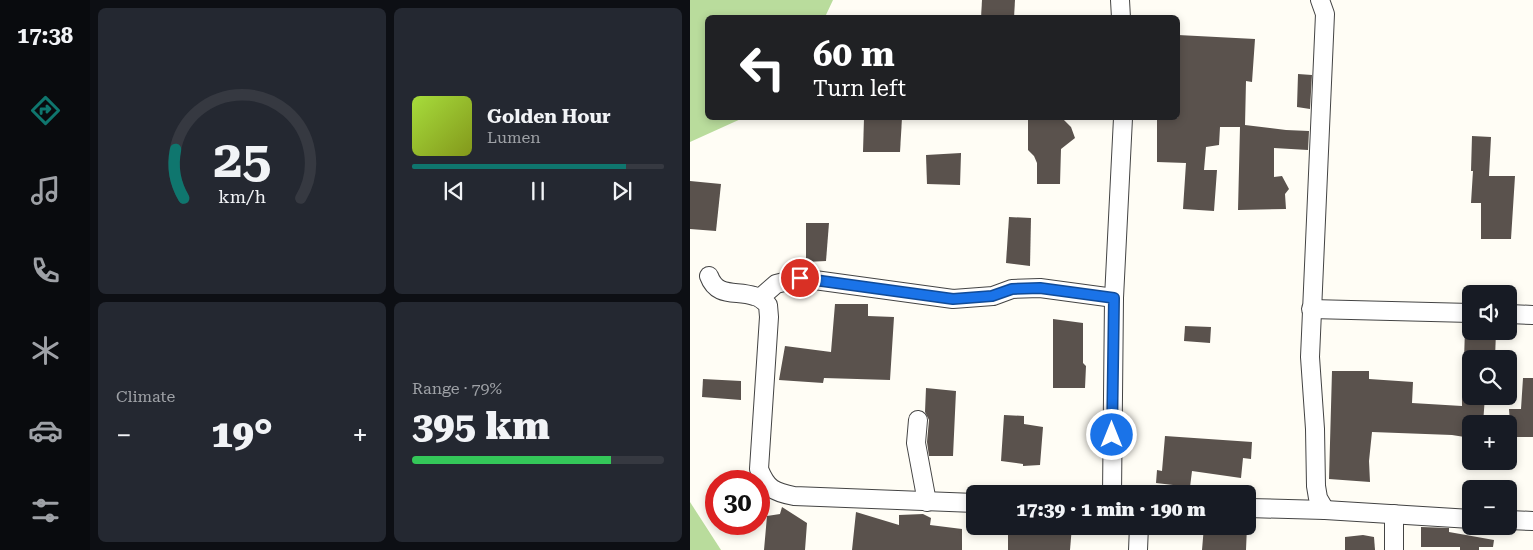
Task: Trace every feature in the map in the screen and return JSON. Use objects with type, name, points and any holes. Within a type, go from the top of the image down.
[{"type":"street","points":[[1120,0],[1121,15]]},
{"type":"street","points":[[1320,0],[1325,14],[1310,357],[1315,429],[1316,486],[1318,498],[1325,510]]},
{"type":"street","points":[[1112,485],[1114,298],[1123,120]]},
{"type":"street","points":[[709,276],[713,285],[720,290],[753,295],[768,305],[769,317],[759,469],[764,482],[778,492],[794,496],[966,503]]},
{"type":"street","points":[[760,298],[776,284],[800,278],[953,299],[992,296],[1012,289],[1040,288],[1114,298]]},
{"type":"street","points":[[1311,309],[1462,313]]},
{"type":"street","points":[[1517,314],[1533,314]]},
{"type":"street","points":[[918,420],[916,443],[927,502]]},
{"type":"street","points":[[1256,508],[1325,510],[1462,518]]},
{"type":"street","points":[[1394,514],[1394,550]]},
{"type":"street","points":[[1517,520],[1533,521]]},
{"type":"street","points":[[1138,550],[1139,535]]},
{"type":"green space","points":[[690,0],[833,0],[826,15],[705,15],[705,120],[739,120],[690,142]]},
{"type":"green space","points":[[690,502],[705,525],[705,535],[711,535],[721,550],[690,550]]},
{"type":"building","points":[[982,0],[1015,0],[1014,15],[981,15]]},
{"type":"building","points":[[1180,35],[1255,39],[1252,82],[1246,81],[1245,125],[1309,131],[1308,150],[1274,148],[1274,177],[1282,176],[1289,189],[1285,194],[1286,209],[1238,210],[1240,127],[1220,127],[1219,145],[1206,147],[1204,170],[1217,170],[1214,211],[1183,209],[1186,163],[1157,162],[1157,120],[1180,120]]},
{"type":"building","points":[[1298,74],[1312,75],[1310,109],[1297,107]]},
{"type":"building","points":[[864,120],[902,120],[900,152],[863,152]]},
{"type":"building","points":[[1028,120],[1064,120],[1071,127],[1075,138],[1061,149],[1060,184],[1037,184],[1037,163],[1034,156],[1028,150]]},
{"type":"building","points":[[1472,136],[1491,137],[1489,176],[1515,176],[1511,239],[1481,239],[1481,203],[1471,203],[1473,171],[1471,171]]},
{"type":"building","points":[[961,153],[960,185],[927,184],[926,155]]},
{"type":"building","points":[[690,181],[721,184],[716,231],[690,229]]},
{"type":"building","points":[[1009,217],[1031,218],[1030,266],[1006,263]]},
{"type":"building","points":[[806,223],[829,223],[826,261],[806,262]]},
{"type":"building","points":[[835,304],[868,304],[868,316],[894,317],[890,380],[824,378],[823,383],[779,380],[785,346],[831,352]]},
{"type":"building","points":[[1053,319],[1083,323],[1083,363],[1086,366],[1085,388],[1053,388]]},
{"type":"building","points":[[1185,326],[1211,327],[1210,343],[1184,341]]},
{"type":"building","points":[[1465,340],[1496,340],[1495,350],[1464,350]]},
{"type":"building","points":[[1332,371],[1369,371],[1369,379],[1413,382],[1412,403],[1462,406],[1484,405],[1484,415],[1462,415],[1462,437],[1372,432],[1369,461],[1370,482],[1329,479]]},
{"type":"building","points":[[1523,378],[1533,378],[1533,437],[1517,437],[1517,415],[1509,415],[1509,409],[1521,409]]},
{"type":"building","points":[[703,379],[741,381],[741,400],[702,397]]},
{"type":"building","points":[[926,388],[956,391],[953,456],[929,456],[927,442],[929,420],[925,412]]},
{"type":"building","points":[[1004,415],[1024,416],[1024,424],[1043,427],[1040,465],[1023,466],[1023,464],[1001,461]]},
{"type":"building","points":[[1165,436],[1252,442],[1251,459],[1243,458],[1241,478],[1192,471],[1190,485],[1156,483],[1157,470],[1162,471]]},
{"type":"building","points":[[782,507],[807,523],[805,550],[764,550],[765,535],[770,535],[770,516],[780,514]]},
{"type":"building","points":[[856,512],[899,525],[899,515],[923,514],[931,518],[930,525],[962,529],[962,550],[852,550]]},
{"type":"building","points":[[1421,527],[1449,528],[1449,532],[1494,540],[1493,547],[1479,547],[1479,550],[1460,550],[1460,547],[1421,547]]},
{"type":"building","points":[[1008,535],[1071,535],[1070,550],[1008,550]]},
{"type":"building","points":[[1203,535],[1247,535],[1246,550],[1202,550]]},
{"type":"building","points":[[1363,535],[1374,537],[1375,550],[1345,550],[1345,537]]},
{"type":"route","points":[[800,278],[953,299],[992,296],[1012,289],[1040,288],[1114,298],[1112,435]]}]
